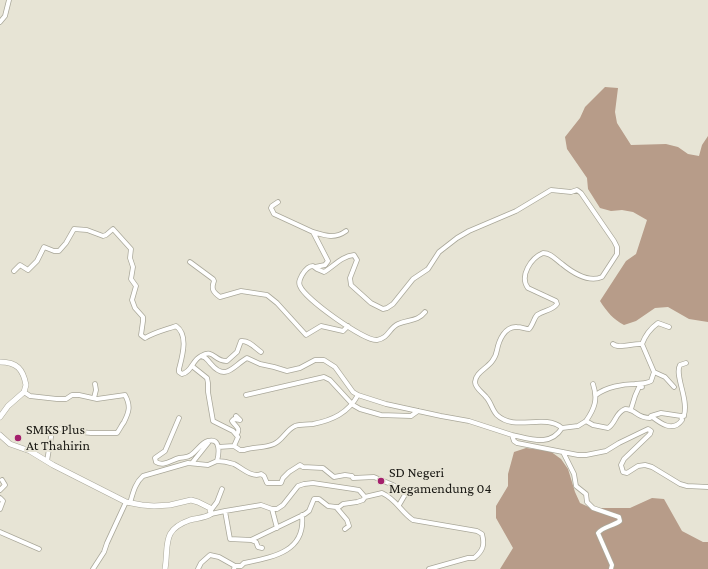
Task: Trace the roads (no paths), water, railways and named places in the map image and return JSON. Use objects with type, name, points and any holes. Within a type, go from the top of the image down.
[{"type":"street","points":[[0,22],[5,16],[9,0]]},
{"type":"street","points":[[315,267],[317,270],[324,272],[341,259],[354,255],[356,260],[351,273],[350,283],[368,301],[378,308],[385,309],[393,304],[413,279],[426,271],[442,249],[468,231],[516,211],[551,190],[571,192],[577,190],[583,196],[614,241],[617,247],[617,254],[602,277],[592,279],[574,272],[550,254],[543,253],[531,261],[526,273],[526,286],[556,301],[557,304],[538,315],[529,329],[516,327],[506,331],[498,343],[495,359],[478,373],[475,382],[476,386],[489,401],[494,412],[501,418],[524,423],[551,422],[562,428],[578,426],[586,421],[594,408],[596,395],[594,384]]},
{"type":"street","points":[[278,202],[271,208],[274,214],[313,232],[326,236],[338,236],[346,231]]},
{"type":"street","points":[[14,271],[20,265],[28,270],[37,261],[44,247],[54,251],[59,251],[66,243],[74,229],[87,230],[103,236],[114,229],[131,249],[130,256],[133,267],[131,279],[136,286],[132,300],[135,308],[143,317],[142,335],[145,338],[156,332],[168,330],[176,326],[182,332],[183,351],[179,372],[184,374],[192,366],[196,358],[206,353],[210,353],[220,360],[227,361],[237,352],[241,341],[248,342],[261,352]]},
{"type":"street","points":[[313,232],[328,261],[325,265],[309,267],[304,271],[300,278],[299,285],[311,300],[348,326],[373,340],[378,340],[387,335],[395,325],[420,318],[425,312]]},
{"type":"street","points":[[190,262],[213,279],[214,281],[212,287],[214,292],[220,298],[241,290],[269,296],[278,303],[306,335],[322,326],[343,331],[348,326]]},
{"type":"street","points":[[642,344],[656,324],[660,323],[669,327]]},
{"type":"street","points":[[613,344],[618,347],[635,343],[642,344]]},
{"type":"street","points":[[596,395],[606,389],[651,381],[654,372],[642,344]]},
{"type":"street","points":[[201,356],[207,359],[214,368],[223,372],[233,369],[247,358],[260,364],[287,371],[300,368],[315,360],[324,360],[335,367],[353,392],[386,404],[469,420],[512,435],[538,440],[546,440],[555,436],[562,428]]},
{"type":"street","points":[[0,362],[15,364],[19,369],[26,385],[24,392],[8,406],[0,417]]},
{"type":"street","points":[[651,416],[661,423],[670,426],[677,425],[682,420],[681,416],[684,416],[686,404],[678,370],[680,365],[686,363]]},
{"type":"street","points":[[192,366],[208,381],[208,392],[213,421],[237,434]]},
{"type":"street","points":[[654,372],[665,377],[674,387]]},
{"type":"street","points":[[246,395],[324,377],[330,380],[353,405],[364,411],[381,415],[412,416],[418,411]]},
{"type":"street","points":[[94,384],[96,386],[94,398]]},
{"type":"street","points":[[631,409],[639,387],[642,387]]},
{"type":"street","points":[[24,392],[30,396],[57,399],[66,399],[72,395],[101,399],[125,395],[128,401],[130,407],[128,414],[119,431],[113,434],[91,433],[55,428],[52,431],[47,461]]},
{"type":"street","points":[[218,447],[234,446],[240,450],[244,450],[273,444],[280,440],[294,427],[313,424],[333,418],[353,405],[358,395]]},
{"type":"street","points":[[586,421],[593,425],[608,428],[612,425],[617,415],[624,408],[631,409],[640,417],[650,418],[651,416],[661,413],[681,416]]},
{"type":"street","points":[[234,446],[237,439],[238,428],[232,421],[234,419],[240,420],[236,416]]},
{"type":"street","points":[[179,418],[165,451],[155,458],[156,462],[159,464],[166,463],[177,458],[189,457],[210,440]]},
{"type":"street","points":[[512,435],[514,442],[517,443],[542,449],[586,455],[606,451],[619,443],[647,429],[650,429],[650,434],[622,461],[621,468],[623,472],[628,474],[638,466],[645,465],[652,467],[680,484],[686,486],[708,487]]},
{"type":"street","points":[[0,435],[10,444],[30,451],[128,502],[154,506],[170,505],[191,500],[204,505],[211,512],[261,505],[272,509],[280,508],[298,486],[313,483],[358,490],[365,497]]},
{"type":"street","points":[[210,440],[215,442],[218,447],[219,451],[217,462]]},
{"type":"street","points":[[192,463],[210,440]]},
{"type":"street","points":[[563,452],[574,474],[576,486],[586,494],[587,502],[593,508],[619,516],[620,521],[613,526],[600,529],[598,533],[612,565],[611,569]]},
{"type":"street","points":[[93,569],[104,552],[135,486],[140,479],[143,476],[192,463],[208,465],[217,462],[228,462],[258,476],[261,474],[264,476],[267,483],[281,483],[283,478],[289,472],[300,466],[323,468],[334,477],[345,475],[352,476],[354,478],[374,477],[406,493],[399,505]]},
{"type":"street","points":[[0,490],[5,485],[2,480]]},
{"type":"street","points":[[165,569],[168,535],[171,531],[188,520],[207,516],[217,502],[222,489]]},
{"type":"street","points":[[251,540],[308,512],[314,499],[318,499],[328,506],[339,507],[343,504],[357,502],[363,500],[365,497],[382,493],[392,499],[399,505],[405,514],[414,520],[477,531],[482,534],[484,545],[483,550],[474,558],[468,558],[429,569]]},
{"type":"street","points":[[0,498],[3,501],[0,509]]},
{"type":"street","points":[[336,507],[349,524],[349,526],[345,529]]},
{"type":"street","points":[[272,509],[277,528]]},
{"type":"street","points":[[225,511],[230,539],[251,540],[256,542],[258,547],[262,548]]},
{"type":"street","points":[[198,569],[201,563],[210,555],[219,557],[238,568],[244,563],[283,552],[299,539],[303,524],[302,515]]},
{"type":"street","points":[[0,532],[39,549]]},
{"type":"place","name":"SMKS Plus At Thahirin","points":[[18,438]]},
{"type":"place","name":"SD Negeri Megamendung 04","points":[[381,481]]}]
